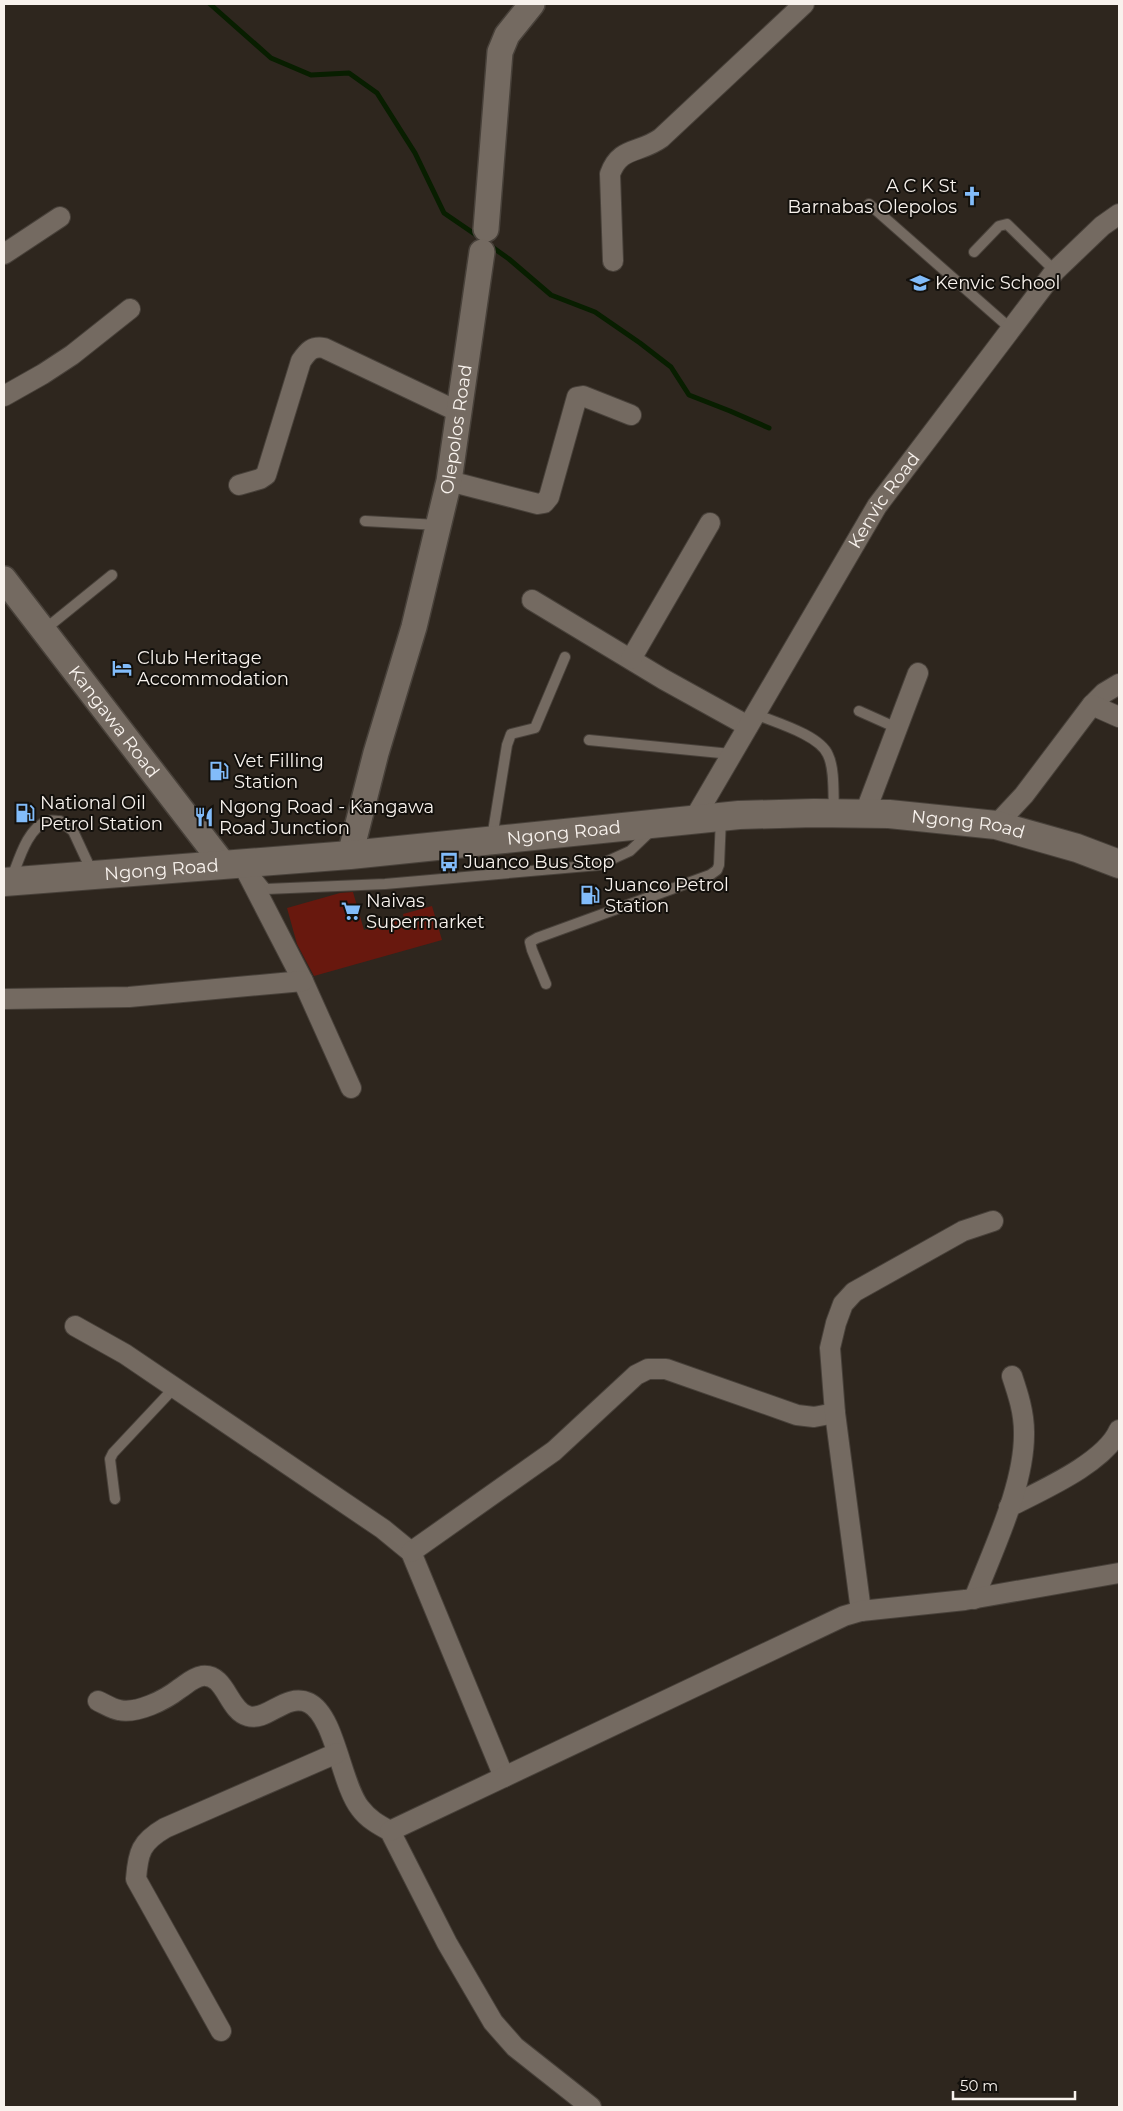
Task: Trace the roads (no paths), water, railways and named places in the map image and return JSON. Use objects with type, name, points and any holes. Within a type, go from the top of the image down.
[{"type":"main road","name":"Ngong Road","points":[[7,882],[350,855],[694,819],[834,813],[890,814],[996,825],[1078,848],[1119,864]]},
{"type":"street","name":"Olepolos Road","points":[[350,855],[376,753],[414,627],[449,481],[484,241],[500,52],[507,35],[532,4]]},
{"type":"street","points":[[613,261],[610,174],[614,162],[621,155],[650,146],[661,138],[804,4]]},
{"type":"street","name":"Kenvic Road","points":[[694,819],[877,506],[1055,271],[1102,226],[1119,214]]},
{"type":"street","points":[[4,254],[60,217]]},
{"type":"street","points":[[4,396],[72,355],[130,309]]},
{"type":"street","points":[[239,486],[266,475],[301,361],[307,351],[315,347],[324,348],[459,412]]},
{"type":"street","points":[[449,481],[538,504],[544,503],[549,497],[577,397],[583,396],[631,415]]},
{"type":"street","points":[[631,659],[710,523]]},
{"type":"street","name":"Kangawa Road","points":[[4,579],[43,630],[233,864]]},
{"type":"street","points":[[532,600],[663,679],[751,720]]},
{"type":"street","points":[[865,813],[918,673]]},
{"type":"street","points":[[996,825],[1024,795],[1092,705],[1104,693],[1119,684]]},
{"type":"street","points":[[1092,705],[1119,717]]},
{"type":"street","points":[[233,864],[303,981],[351,1088]]},
{"type":"street","points":[[4,999],[129,996],[303,981]]},
{"type":"street","points":[[861,1611],[835,1413],[830,1348],[836,1323],[843,1304],[854,1292],[881,1275],[963,1231],[993,1221]]},
{"type":"street","points":[[75,1326],[125,1354],[383,1529],[411,1552],[504,1777]]},
{"type":"street","points":[[411,1552],[554,1451],[626,1382],[648,1370],[666,1369],[797,1415],[814,1417],[835,1413]]},
{"type":"street","points":[[974,1599],[1019,1478],[1024,1432],[1020,1398],[1012,1376]]},
{"type":"street","points":[[1009,1507],[1069,1475],[1098,1456],[1115,1440],[1119,1430]]},
{"type":"street","points":[[390,1831],[666,1702],[820,1627],[861,1611],[974,1599],[1119,1573]]},
{"type":"street","points":[[98,1701],[118,1710],[130,1711],[168,1696],[191,1680],[202,1676],[212,1677],[218,1681],[241,1714],[251,1717],[262,1715],[292,1701],[308,1703],[317,1709],[332,1736],[348,1784],[360,1808],[375,1823],[390,1831],[447,1943],[493,2022],[514,2047],[592,2107]]},
{"type":"street","points":[[221,2031],[136,1879],[141,1850],[149,1837],[165,1828],[337,1753]]},
{"type":"lane","points":[[869,204],[1011,329]]},
{"type":"lane","points":[[974,252],[999,226],[1006,224],[1055,271]]},
{"type":"lane","points":[[365,521],[439,525]]},
{"type":"lane","points":[[43,630],[112,575]]},
{"type":"lane","points":[[492,840],[507,745],[511,734],[535,728],[565,657]]},
{"type":"lane","points":[[859,711],[897,728]]},
{"type":"lane","points":[[751,720],[809,737],[824,748],[830,761],[834,813]]},
{"type":"lane","points":[[589,740],[731,754]]},
{"type":"lane","points":[[546,984],[530,942],[710,875],[717,870],[719,865],[721,817]]},
{"type":"lane","points":[[7,882],[25,843],[36,828],[47,821],[60,821],[73,832],[93,875]]},
{"type":"lane","points":[[233,864],[266,889],[386,884],[599,865],[630,852],[660,822]]},
{"type":"lane","points":[[115,1499],[110,1460],[113,1453],[174,1388]]},
{"type":"waterway","points":[[210,4],[271,58],[311,75],[349,73],[377,93],[415,153],[444,213],[479,237]]},
{"type":"waterway","points":[[488,244],[509,259],[551,295],[595,312],[640,343],[671,367],[689,395],[769,428]]},
{"type":"place","name":"A C K St Barnabas Olepolos","points":[[972,196]]},
{"type":"place","name":"Kenvic School","points":[[920,283]]},
{"type":"place","name":"Club Heritage Accommodation","points":[[122,668]]},
{"type":"place","name":"Vet Filling Station","points":[[219,771]]},
{"type":"place","name":"National Oil Petrol Station","points":[[25,813]]},
{"type":"place","name":"Ngong Road - Kangawa Road Junction","points":[[204,817]]},
{"type":"place","name":"Juanco Bus Stop","points":[[449,862]]},
{"type":"place","name":"Juanco Petrol Station","points":[[590,895]]},
{"type":"place","name":"Naivas Supermarket","points":[[351,911]]}]
